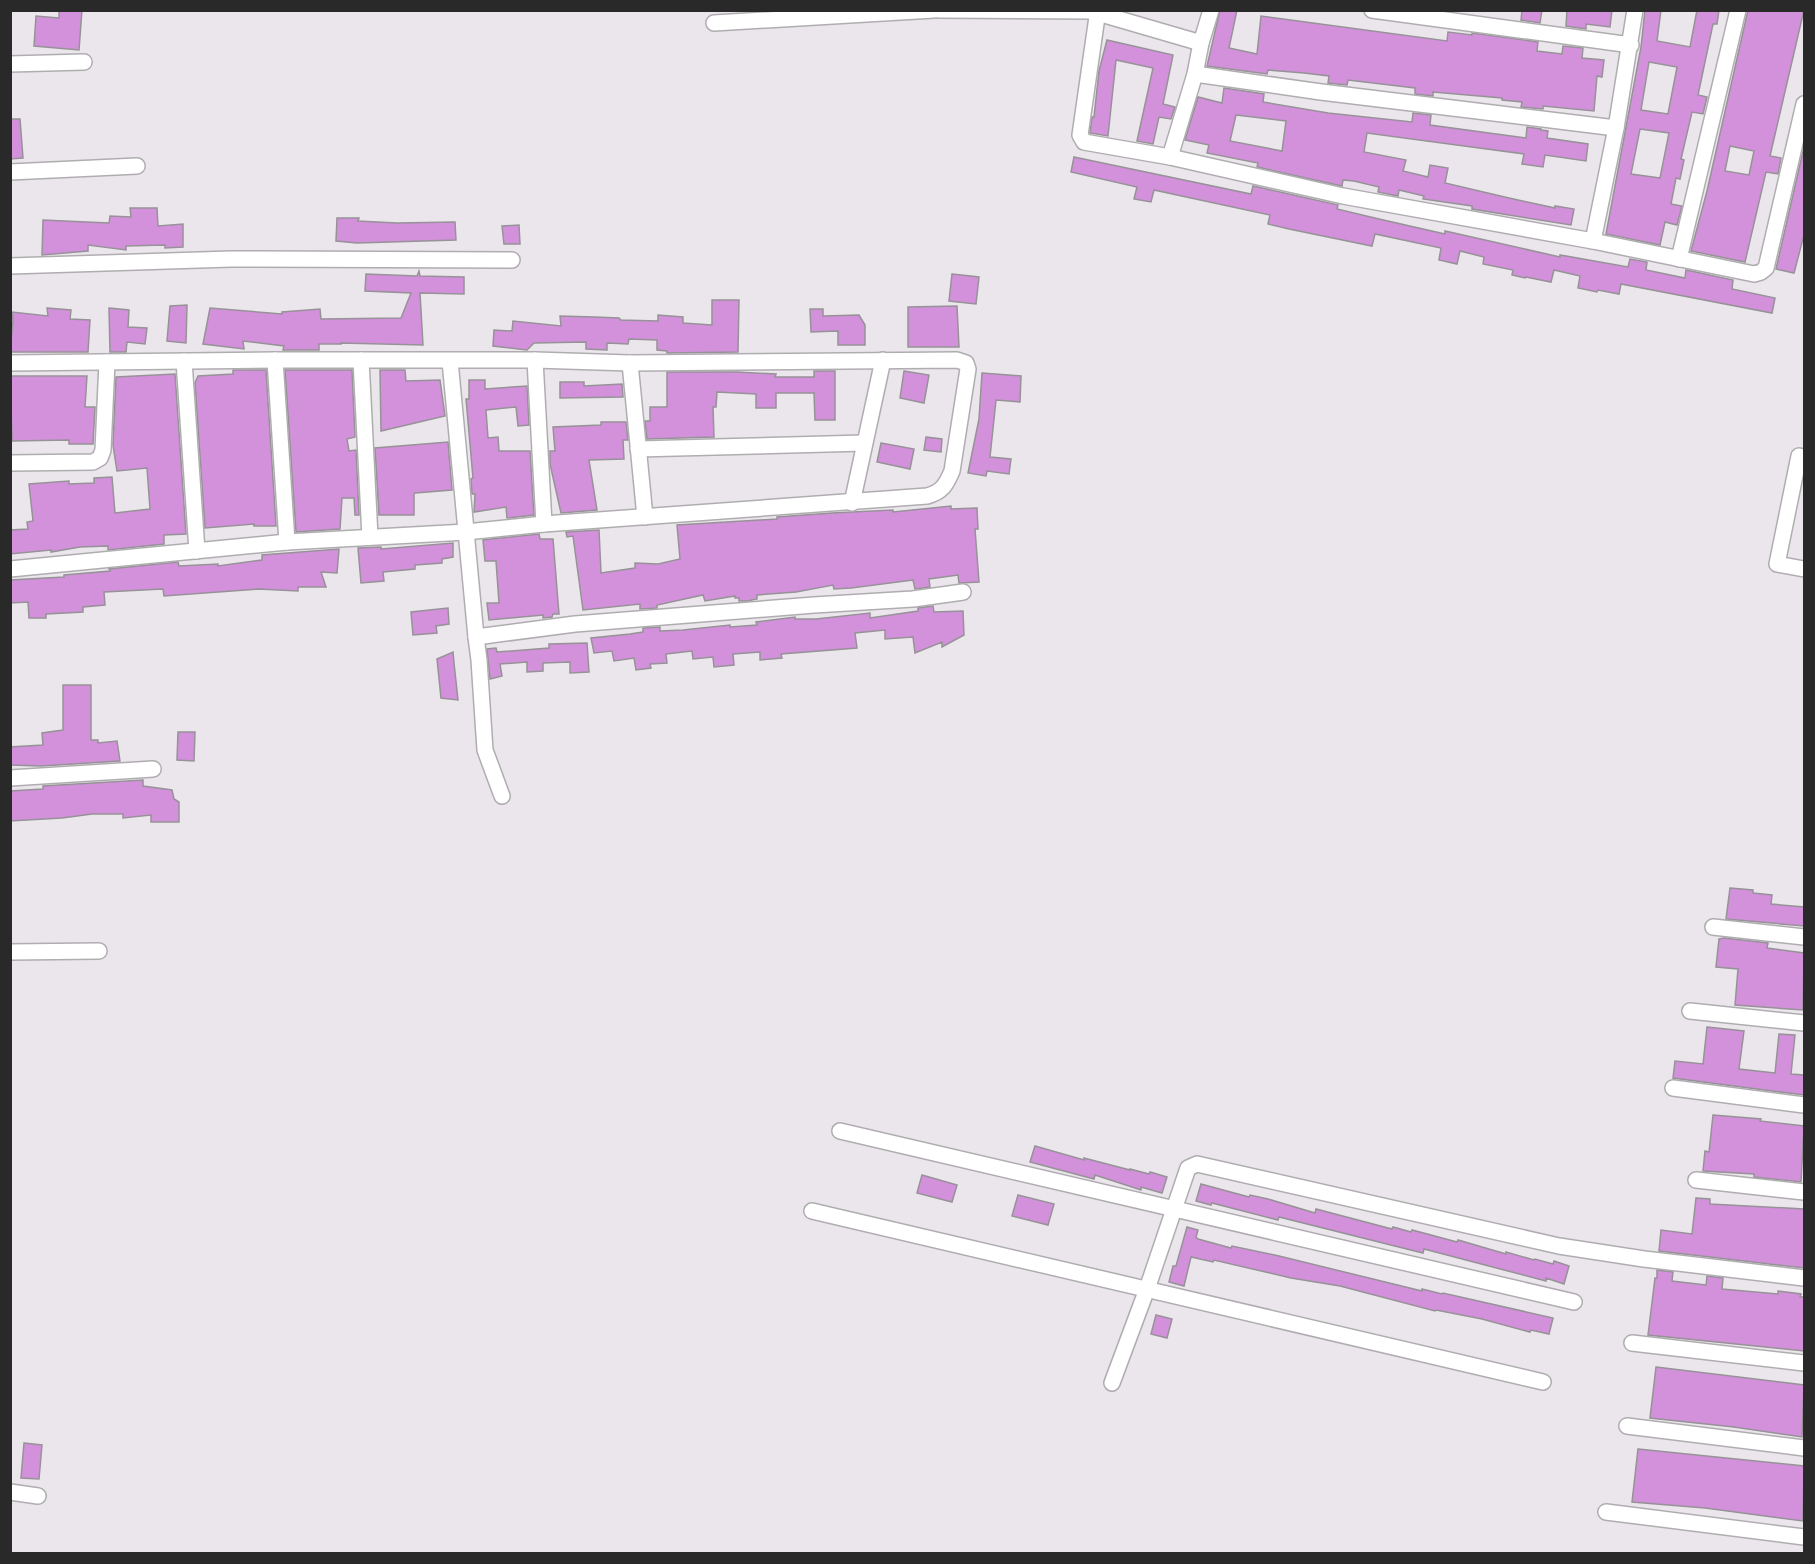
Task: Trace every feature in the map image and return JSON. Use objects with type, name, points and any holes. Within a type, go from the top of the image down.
[{"type":"street","points":[[714,23],[934,10]]},
{"type":"street","points":[[938,10],[1095,11],[1201,43]]},
{"type":"street","points":[[1170,157],[1211,10]]},
{"type":"street","points":[[1372,10],[1631,45]]},
{"type":"street","points":[[1593,242],[1616,128],[1635,10]]},
{"type":"street","points":[[1679,259],[1738,10]]},
{"type":"street","points":[[1095,11],[1080,135],[1084,142],[1170,157],[1343,196],[1754,274],[1766,268],[1804,104]]},
{"type":"street","points":[[10,64],[84,62]]},
{"type":"street","points":[[1195,74],[1321,92],[1616,128]]},
{"type":"street","points":[[10,172],[137,166]]},
{"type":"street","points":[[10,266],[231,260],[512,260]]},
{"type":"street","points":[[275,360],[287,543]]},
{"type":"street","points":[[10,363],[275,360],[535,360],[630,363],[957,360],[966,363],[968,369],[952,471],[940,493],[927,496],[544,524],[466,532],[197,550],[10,569]]},
{"type":"street","points":[[361,360],[370,537]]},
{"type":"street","points":[[535,360],[544,524]]},
{"type":"street","points":[[852,503],[883,360]]},
{"type":"street","points":[[184,361],[197,550]]},
{"type":"street","points":[[450,361],[479,660],[485,750],[502,796]]},
{"type":"street","points":[[10,463],[93,462],[100,458],[103,450],[107,362]]},
{"type":"street","points":[[630,363],[645,517]]},
{"type":"street","points":[[638,449],[864,443]]},
{"type":"street","points":[[1804,457],[1799,456],[1777,564],[1804,569]]},
{"type":"street","points":[[476,638],[575,624],[814,604],[913,599],[963,592]]},
{"type":"street","points":[[10,778],[153,769]]},
{"type":"street","points":[[1713,927],[1804,937]]},
{"type":"street","points":[[10,952],[99,951]]},
{"type":"street","points":[[1690,1011],[1804,1023]]},
{"type":"street","points":[[1673,1088],[1804,1105]]},
{"type":"street","points":[[840,1131],[1574,1302]]},
{"type":"street","points":[[1112,1383],[1188,1168],[1197,1164],[1559,1246],[1644,1259],[1804,1278]]},
{"type":"street","points":[[1696,1180],[1804,1192]]},
{"type":"street","points":[[813,1211],[1543,1382]]},
{"type":"street","points":[[1632,1343],[1804,1363]]},
{"type":"street","points":[[1626,1426],[1804,1448]]},
{"type":"street","points":[[10,1492],[38,1496]]},
{"type":"street","points":[[1606,1512],[1804,1537]]},
{"type":"building","points":[[59,10],[82,10],[79,50],[34,46],[36,16],[59,18]]},
{"type":"building","points":[[1220,10],[1237,10],[1229,48],[1257,54],[1261,16],[1447,41],[1448,32],[1472,35],[1472,33],[1538,42],[1537,51],[1562,54],[1563,46],[1583,48],[1582,58],[1604,60],[1602,77],[1597,76],[1594,111],[1543,106],[1543,109],[1521,107],[1522,102],[1502,100],[1502,98],[1433,92],[1433,96],[1415,94],[1415,88],[1348,80],[1347,85],[1328,83],[1329,76],[1268,70],[1267,74],[1207,66]]},
{"type":"building","points":[[1522,10],[1542,10],[1540,23],[1521,20]]},
{"type":"building","points":[[1567,10],[1612,10],[1610,27],[1586,24],[1586,29],[1566,26]]},
{"type":"building","points":[[1645,10],[1661,10],[1657,41],[1690,47],[1697,10],[1719,10],[1717,24],[1713,24],[1698,95],[1707,97],[1703,114],[1692,112],[1681,159],[1684,160],[1680,179],[1676,178],[1671,204],[1682,206],[1677,225],[1665,222],[1660,245],[1606,234],[1641,47]],"holes":[[[1649,62],[1677,67],[1668,114],[1641,110]],[[1640,129],[1669,133],[1660,178],[1631,174]]]},
{"type":"building","points":[[1748,10],[1804,10],[1770,156],[1781,158],[1778,174],[1766,172],[1745,262],[1691,251]],"holes":[[[1730,146],[1754,151],[1749,175],[1725,171]]]},
{"type":"building","points":[[1107,40],[1173,55],[1163,104],[1175,107],[1171,119],[1159,117],[1153,144],[1137,141],[1153,68],[1116,60],[1108,136],[1090,133],[1099,71]]},
{"type":"building","points":[[1224,88],[1264,94],[1263,102],[1328,113],[1412,122],[1413,113],[1431,115],[1430,125],[1526,138],[1527,127],[1548,131],[1547,138],[1588,144],[1586,161],[1545,155],[1543,167],[1522,164],[1524,154],[1367,133],[1364,152],[1406,160],[1403,171],[1428,177],[1430,165],[1448,168],[1445,183],[1555,208],[1555,206],[1574,209],[1571,225],[1472,209],[1472,206],[1423,199],[1424,196],[1399,190],[1398,196],[1378,192],[1379,187],[1354,181],[1343,180],[1342,186],[1257,167],[1258,163],[1207,153],[1209,145],[1185,140],[1198,97],[1222,103]],"holes":[[[1236,115],[1286,121],[1282,151],[1230,141]]]},
{"type":"building","points":[[10,119],[20,119],[23,158],[10,159]]},
{"type":"building","points":[[1804,147],[1804,235],[1794,273],[1776,269]]},
{"type":"building","points":[[1074,157],[1251,194],[1253,186],[1338,205],[1337,209],[1379,219],[1445,234],[1445,231],[1560,257],[1560,255],[1628,267],[1630,259],[1647,262],[1646,270],[1685,278],[1686,270],[1733,280],[1732,289],[1775,298],[1772,313],[1621,284],[1619,294],[1598,290],[1597,292],[1578,288],[1580,276],[1554,270],[1551,282],[1525,278],[1512,275],[1513,270],[1483,264],[1484,257],[1460,251],[1457,264],[1439,260],[1441,248],[1375,234],[1372,246],[1268,224],[1270,215],[1154,190],[1151,202],[1134,199],[1137,187],[1071,172]]},
{"type":"building","points":[[130,208],[157,208],[158,226],[183,224],[183,247],[126,246],[126,250],[88,245],[88,251],[42,255],[43,220],[109,223],[110,216],[131,217]]},
{"type":"building","points":[[337,218],[359,218],[358,221],[397,223],[455,222],[456,240],[357,243],[336,241]]},
{"type":"building","points":[[519,225],[520,244],[504,244],[502,226]]},
{"type":"building","points":[[419,271],[420,276],[464,277],[464,294],[420,293],[423,345],[341,343],[319,344],[319,350],[283,350],[284,346],[243,341],[244,349],[203,344],[210,308],[282,314],[282,312],[320,309],[321,319],[401,318],[411,293],[365,291],[366,274],[417,276]]},
{"type":"building","points":[[952,274],[979,277],[976,304],[949,301]]},
{"type":"building","points":[[712,300],[739,300],[738,352],[667,353],[667,351],[657,350],[657,340],[629,339],[628,344],[607,343],[607,350],[586,349],[586,342],[534,343],[527,350],[493,346],[494,330],[512,331],[513,321],[561,326],[560,316],[658,321],[658,315],[683,317],[683,323],[712,325]]},
{"type":"building","points":[[187,305],[186,343],[167,341],[170,306]]},
{"type":"building","points":[[957,306],[959,347],[908,347],[908,307]]},
{"type":"building","points":[[47,308],[71,310],[70,319],[90,320],[88,352],[10,352],[12,312],[48,316]]},
{"type":"building","points":[[109,308],[129,310],[128,327],[147,328],[145,344],[127,342],[126,352],[110,352]]},
{"type":"building","points":[[810,309],[823,309],[823,316],[859,315],[865,325],[865,345],[838,345],[838,331],[811,332]]},
{"type":"building","points":[[233,370],[266,370],[276,526],[254,526],[254,524],[205,528],[195,383],[198,376],[233,374]]},
{"type":"building","points":[[285,370],[352,370],[355,437],[347,439],[349,451],[356,450],[359,515],[355,515],[354,498],[342,498],[340,529],[296,532]]},
{"type":"building","points":[[380,370],[405,370],[406,381],[440,380],[445,416],[381,431]]},
{"type":"building","points":[[814,371],[835,371],[835,420],[815,420],[814,393],[776,393],[776,408],[756,408],[756,394],[717,392],[716,407],[713,407],[714,437],[647,439],[645,421],[650,421],[650,407],[667,407],[667,372],[737,372],[776,374],[775,377],[814,377]]},
{"type":"building","points":[[904,371],[929,375],[924,403],[900,398]]},
{"type":"building","points":[[982,373],[1021,376],[1020,402],[996,400],[990,457],[1011,459],[1009,474],[987,471],[986,476],[968,473],[979,419]]},
{"type":"building","points":[[175,374],[186,534],[164,535],[164,544],[108,550],[108,546],[80,547],[51,552],[51,550],[10,554],[10,530],[28,529],[27,522],[33,521],[29,484],[69,481],[69,484],[94,483],[94,478],[112,477],[115,513],[150,509],[147,468],[117,471],[113,445],[116,377]]},
{"type":"building","points":[[10,376],[87,376],[85,407],[95,407],[93,444],[69,444],[69,440],[12,441]]},
{"type":"building","points":[[469,380],[485,380],[485,389],[527,386],[529,425],[518,426],[516,407],[486,410],[488,438],[498,437],[499,451],[530,451],[534,515],[507,518],[506,507],[474,512],[475,494],[472,494],[471,479],[473,478],[466,399],[469,399]]},
{"type":"building","points":[[560,382],[584,382],[584,386],[622,384],[623,397],[560,398]]},
{"type":"building","points":[[601,422],[626,422],[628,440],[623,440],[624,459],[589,460],[597,510],[561,513],[550,464],[550,451],[555,451],[553,427],[601,425]]},
{"type":"building","points":[[926,437],[942,439],[941,452],[924,450]]},
{"type":"building","points":[[448,442],[452,490],[415,493],[414,515],[379,515],[375,448]]},
{"type":"building","points":[[881,443],[914,449],[910,469],[877,462]]},
{"type":"building","points":[[951,506],[951,509],[977,508],[978,529],[975,529],[979,582],[959,583],[958,575],[929,579],[930,587],[915,589],[913,580],[851,588],[834,589],[833,585],[796,592],[757,595],[757,599],[747,601],[739,601],[739,598],[735,596],[705,601],[703,595],[657,605],[657,608],[640,609],[640,604],[583,610],[573,536],[567,537],[566,532],[599,530],[601,573],[635,568],[635,563],[658,564],[680,559],[677,525],[832,513],[893,510],[893,512]]},
{"type":"building","points":[[539,534],[540,539],[553,539],[559,614],[543,618],[543,615],[489,620],[487,603],[499,603],[496,561],[485,561],[483,540]]},
{"type":"building","points":[[453,543],[453,557],[442,559],[442,563],[415,565],[415,569],[383,572],[384,581],[361,583],[358,548],[381,547],[381,549]]},
{"type":"building","points":[[339,549],[337,573],[321,572],[326,587],[298,587],[298,591],[258,589],[164,596],[163,589],[104,592],[105,605],[83,607],[83,612],[46,614],[46,618],[29,618],[28,602],[10,603],[10,580],[64,577],[64,575],[110,571],[109,569],[178,562],[179,566],[218,564],[218,566],[262,560],[262,555]]},
{"type":"building","points":[[933,606],[934,612],[963,611],[964,635],[942,647],[942,642],[915,653],[913,637],[885,639],[885,630],[855,633],[857,648],[781,654],[782,658],[760,660],[760,652],[733,654],[734,665],[714,667],[713,657],[693,659],[692,651],[666,654],[667,663],[650,664],[651,668],[636,670],[634,658],[614,661],[612,651],[594,653],[591,638],[643,632],[643,628],[660,627],[660,631],[730,625],[730,627],[757,625],[756,622],[795,617],[795,619],[816,619],[870,613],[870,618],[918,611],[918,608]]},
{"type":"building","points":[[448,608],[449,624],[436,626],[437,633],[413,635],[411,612]]},
{"type":"building","points":[[587,643],[589,672],[570,673],[570,662],[543,663],[543,671],[527,672],[527,662],[500,664],[502,676],[490,679],[487,649],[496,648],[497,652],[549,648],[549,644]]},
{"type":"building","points":[[453,652],[458,700],[441,698],[437,659]]},
{"type":"building","points":[[63,685],[91,685],[91,740],[98,740],[98,743],[117,741],[120,761],[41,766],[10,765],[10,747],[43,745],[42,733],[63,730]]},
{"type":"building","points":[[178,732],[195,732],[194,761],[177,760]]},
{"type":"building","points":[[143,780],[143,786],[172,790],[174,799],[179,802],[179,822],[151,822],[151,815],[123,818],[123,814],[92,814],[10,821],[10,791],[43,789],[43,786]]},
{"type":"building","points":[[1730,888],[1753,890],[1753,893],[1772,895],[1771,904],[1804,907],[1804,926],[1726,919]]},
{"type":"building","points":[[1719,939],[1768,943],[1767,948],[1804,953],[1803,1010],[1735,1005],[1738,969],[1716,967]]},
{"type":"building","points":[[1707,1027],[1744,1031],[1739,1069],[1775,1073],[1779,1034],[1795,1035],[1791,1074],[1804,1075],[1804,1095],[1673,1078],[1675,1061],[1703,1064]]},
{"type":"building","points":[[1713,1115],[1804,1126],[1801,1182],[1754,1177],[1754,1174],[1703,1171],[1705,1151],[1709,1152]]},
{"type":"building","points":[[1035,1146],[1084,1160],[1084,1158],[1167,1177],[1162,1193],[1141,1187],[1141,1190],[1095,1175],[1094,1179],[1030,1162]]},
{"type":"building","points":[[922,1175],[957,1185],[952,1202],[917,1193]]},
{"type":"building","points":[[1201,1184],[1249,1197],[1250,1195],[1268,1199],[1315,1213],[1316,1209],[1392,1229],[1393,1227],[1411,1232],[1412,1230],[1506,1254],[1506,1252],[1553,1264],[1554,1261],[1569,1266],[1564,1284],[1546,1278],[1546,1281],[1424,1249],[1423,1253],[1279,1217],[1278,1220],[1196,1201]]},
{"type":"building","points":[[1018,1195],[1054,1204],[1048,1225],[1012,1216]]},
{"type":"building","points":[[1696,1198],[1710,1199],[1710,1204],[1804,1209],[1804,1268],[1659,1251],[1661,1230],[1692,1234]]},
{"type":"building","points":[[1187,1227],[1198,1230],[1196,1237],[1198,1239],[1231,1248],[1232,1246],[1279,1256],[1422,1291],[1422,1289],[1443,1293],[1553,1318],[1549,1334],[1531,1330],[1530,1332],[1482,1319],[1435,1311],[1340,1286],[1291,1278],[1214,1260],[1213,1262],[1191,1257],[1184,1286],[1169,1282]]},
{"type":"building","points":[[1657,1270],[1673,1272],[1672,1281],[1706,1285],[1707,1276],[1723,1278],[1722,1289],[1801,1294],[1800,1297],[1804,1297],[1804,1351],[1648,1335]]},
{"type":"building","points":[[1156,1315],[1172,1319],[1167,1338],[1151,1334]]},
{"type":"building","points":[[1656,1367],[1804,1385],[1802,1437],[1650,1418]]},
{"type":"building","points":[[24,1443],[42,1445],[39,1479],[21,1478]]},
{"type":"building","points":[[1638,1449],[1804,1466],[1803,1521],[1705,1508],[1632,1502]]}]
